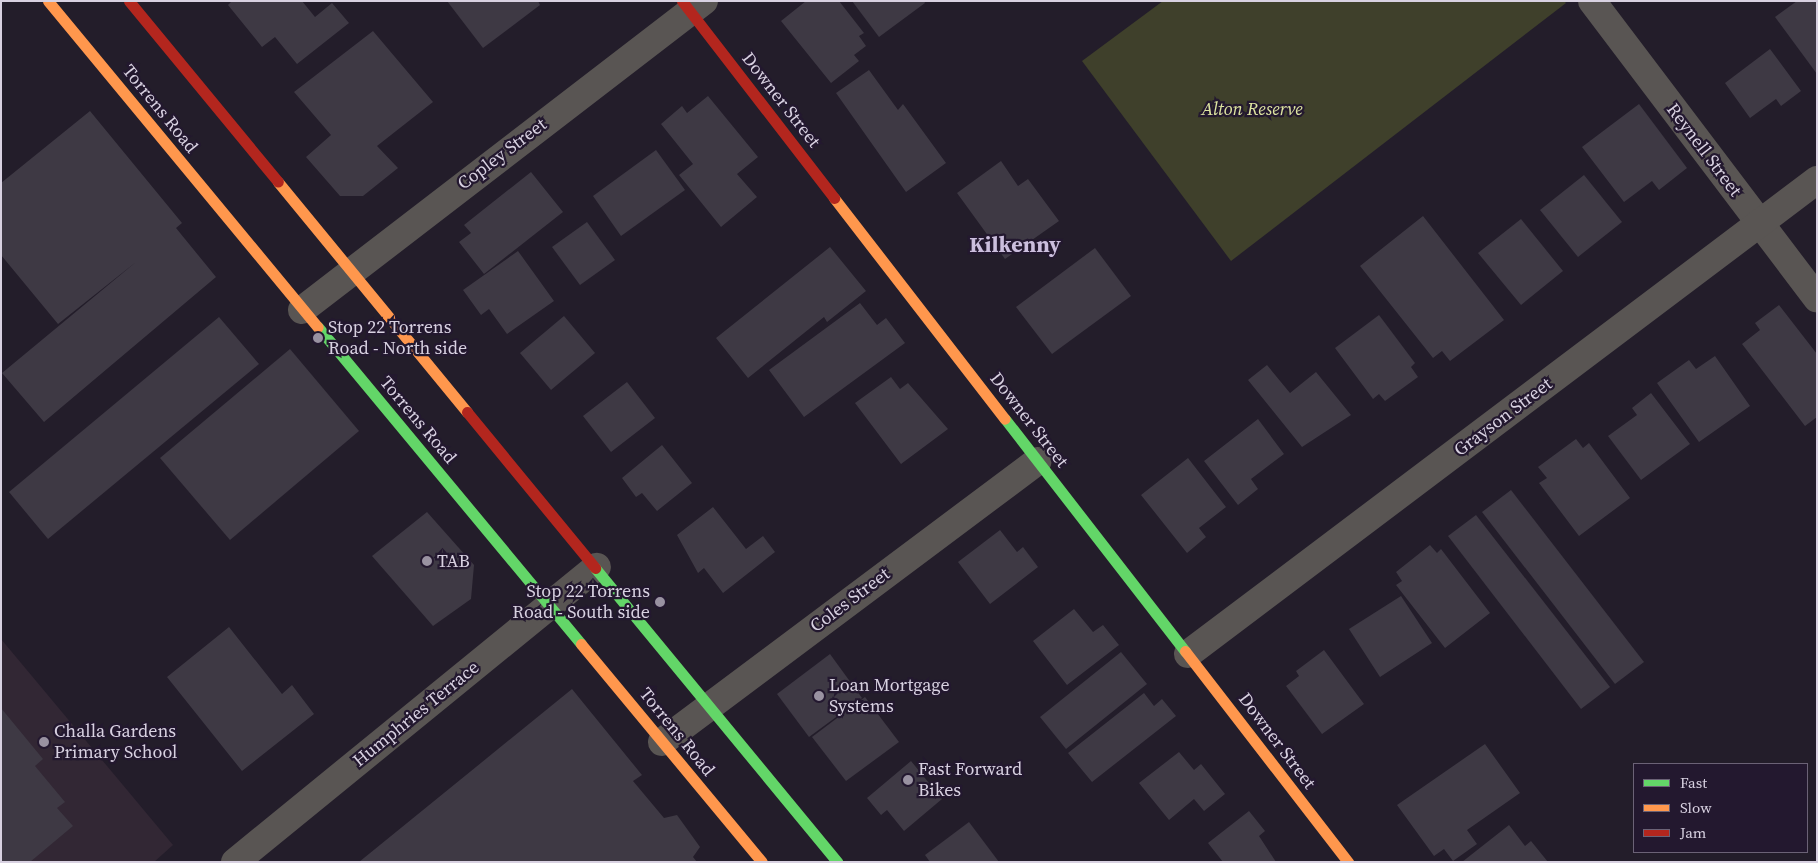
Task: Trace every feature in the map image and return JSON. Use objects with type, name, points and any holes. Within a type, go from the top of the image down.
[{"type":"main road","name":"Torrens Road","points":[[48,1],[302,310],[551,604],[762,862]]},
{"type":"main road","points":[[129,1],[597,567],[837,862]]},
{"type":"main road","name":"Downer Street","points":[[692,5],[1038,461],[1348,862]]},
{"type":"street","name":"Reynell Street","points":[[1592,1],[1817,298]]},
{"type":"street","name":"Copley Street","points":[[302,310],[350,270],[692,5]]},
{"type":"street","name":"Grayson Street","points":[[1188,654],[1817,180]]},
{"type":"street","name":"Coles Street","points":[[662,742],[1038,461]]},
{"type":"street","name":"Humphries Terrace","points":[[235,862],[597,567]]},
{"type":"shaded area","name":"Challa Gardens Primary School","points":[[1,639],[173,845],[154,862],[1,862]]},
{"type":"green space","name":"Alton Reserve","points":[[1163,1],[1564,1],[1566,3],[1231,261],[1082,61]]},
{"type":"building","points":[[232,1],[302,1],[315,17],[332,3],[349,23],[297,64],[275,37],[262,47],[228,5]]},
{"type":"building","points":[[447,1],[538,1],[540,5],[483,48]]},
{"type":"building","points":[[806,1],[839,1],[864,33],[859,36],[866,46],[854,55],[859,61],[831,83],[781,21]]},
{"type":"building","points":[[852,1],[924,1],[925,3],[879,37]]},
{"type":"building","points":[[1797,1],[1817,1],[1817,74],[1775,17]]},
{"type":"building","points":[[373,31],[433,102],[377,146],[398,168],[363,196],[340,196],[306,157],[331,135],[294,92]]},
{"type":"building","points":[[1770,49],[1801,91],[1781,106],[1776,99],[1750,118],[1725,83]]},
{"type":"building","points":[[869,70],[898,110],[903,104],[946,163],[906,192],[836,93]]},
{"type":"building","points":[[708,96],[758,157],[737,174],[757,197],[721,227],[679,175],[693,164],[661,124],[682,106],[687,113]]},
{"type":"building","points":[[1639,104],[1687,168],[1659,190],[1652,181],[1624,202],[1582,147]]},
{"type":"building","points":[[90,111],[182,223],[176,228],[216,277],[44,422],[2,373],[136,262],[58,324],[1,255],[1,183]]},
{"type":"building","points":[[656,150],[685,190],[621,236],[593,196]]},
{"type":"building","points":[[1001,161],[1018,186],[1028,179],[1059,221],[1005,259],[957,193]]},
{"type":"building","points":[[531,172],[563,212],[484,274],[459,242],[471,233],[464,225]]},
{"type":"building","points":[[1584,175],[1622,222],[1578,257],[1540,210]]},
{"type":"building","points":[[1423,216],[1504,320],[1450,361],[1442,351],[1433,358],[1360,266]]},
{"type":"building","points":[[1521,219],[1563,271],[1521,305],[1478,253]]},
{"type":"building","points":[[587,222],[615,260],[580,285],[552,247]]},
{"type":"building","points":[[830,247],[866,291],[827,322],[824,317],[748,378],[716,338]]},
{"type":"building","points":[[1095,248],[1131,296],[1052,354],[1016,307]]},
{"type":"building","points":[[518,251],[554,301],[507,334],[489,309],[481,315],[463,290]]},
{"type":"building","points":[[860,303],[877,325],[886,318],[905,343],[804,417],[769,370]]},
{"type":"building","points":[[1779,305],[1817,354],[1817,417],[1805,426],[1742,344],[1760,330],[1755,323]]},
{"type":"building","points":[[1379,315],[1415,363],[1411,367],[1418,377],[1385,401],[1379,394],[1373,399],[1335,348]]},
{"type":"building","points":[[564,316],[595,353],[551,390],[520,353]]},
{"type":"building","points":[[219,317],[259,364],[48,539],[9,492]]},
{"type":"building","points":[[290,349],[359,431],[230,540],[160,458]]},
{"type":"building","points":[[1715,356],[1750,406],[1699,442],[1657,383],[1689,360],[1696,369]]},
{"type":"building","points":[[1267,365],[1290,393],[1316,372],[1351,415],[1302,447],[1248,380]]},
{"type":"building","points":[[891,377],[900,389],[908,383],[948,429],[901,464],[855,403]]},
{"type":"building","points":[[627,382],[655,418],[611,452],[583,416]]},
{"type":"building","points":[[1651,393],[1690,444],[1641,480],[1608,436],[1637,415],[1632,408]]},
{"type":"building","points":[[1258,419],[1284,454],[1251,479],[1258,489],[1238,505],[1204,461]]},
{"type":"building","points":[[1576,439],[1583,448],[1589,443],[1630,498],[1579,536],[1539,483],[1547,478],[1538,467]]},
{"type":"building","points":[[662,445],[692,483],[657,511],[642,493],[636,497],[622,478]]},
{"type":"building","points":[[1188,458],[1226,507],[1199,528],[1206,537],[1187,553],[1141,495]]},
{"type":"building","points":[[1511,490],[1644,662],[1615,684],[1482,512]]},
{"type":"building","points":[[713,507],[746,549],[763,536],[775,552],[723,593],[704,568],[698,573],[677,535]]},
{"type":"building","points":[[427,512],[474,565],[471,599],[433,626],[372,556]]},
{"type":"building","points":[[1476,515],[1610,687],[1581,709],[1448,536]]},
{"type":"building","points":[[1000,530],[1017,552],[1023,547],[1038,567],[990,604],[958,562]]},
{"type":"building","points":[[1430,545],[1437,553],[1441,549],[1490,613],[1445,648],[1396,585],[1402,581],[1396,572]]},
{"type":"building","points":[[1401,596],[1432,643],[1380,677],[1349,629]]},
{"type":"building","points":[[1074,609],[1093,632],[1103,625],[1119,645],[1067,685],[1033,641]]},
{"type":"building","points":[[229,627],[282,694],[292,685],[314,714],[242,771],[167,677]]},
{"type":"building","points":[[1324,650],[1364,704],[1322,734],[1286,686],[1299,676],[1296,671]]},
{"type":"building","points":[[1121,652],[1147,684],[1066,749],[1040,717]]},
{"type":"building","name":"Loan Mortgage Systems","points":[[830,654],[862,698],[809,737],[777,694]]},
{"type":"building","points":[[572,689],[642,775],[633,781],[664,818],[677,815],[700,847],[693,857],[697,862],[359,862]]},
{"type":"building","points":[[1144,693],[1154,706],[1162,699],[1176,716],[1092,782],[1068,753]]},
{"type":"building","points":[[865,697],[899,742],[846,781],[812,737]]},
{"type":"building","points":[[1,708],[43,759],[35,766],[65,802],[57,808],[73,826],[30,862],[1,862]]},
{"type":"building","points":[[1485,744],[1520,793],[1467,830],[1477,844],[1453,861],[1444,849],[1434,856],[1397,805]]},
{"type":"building","points":[[1179,752],[1194,770],[1201,764],[1225,794],[1204,811],[1194,799],[1169,820],[1139,783]]},
{"type":"building","name":"Fast Forward Bikes","points":[[911,761],[942,799],[904,831],[887,810],[881,815],[867,798]]},
{"type":"building","points":[[1249,811],[1265,831],[1259,836],[1276,862],[1223,862],[1208,843]]},
{"type":"building","points":[[969,822],[999,862],[930,862],[925,855]]},
{"type":"building","points":[[1509,825],[1525,846],[1531,841],[1548,862],[1462,862]]},
{"type":"traffic: fast","points":[[318,327],[581,644]]},
{"type":"traffic: fast","points":[[1005,419],[1185,651]]},
{"type":"traffic: fast","points":[[595,568],[837,862]]},
{"type":"traffic: slow","points":[[48,1],[318,327]]},
{"type":"traffic: slow","points":[[278,182],[467,412]]},
{"type":"traffic: slow","points":[[834,198],[1005,419]]},
{"type":"traffic: slow","points":[[581,644],[762,862]]},
{"type":"traffic: slow","points":[[1185,651],[1348,862]]},
{"type":"traffic: jam","points":[[129,1],[278,182]]},
{"type":"traffic: jam","points":[[682,1],[834,198]]},
{"type":"traffic: jam","points":[[467,412],[595,568]]},
{"type":"place","name":"Stop 22 Torrens Road - North side","points":[[318,338]]},
{"type":"place","name":"TAB","points":[[427,561]]},
{"type":"place","name":"Stop 22 Torrens Road - South side","points":[[660,602]]},
{"type":"place","name":"Loan Mortgage Systems","points":[[819,696]]},
{"type":"place","name":"Challa Gardens Primary School","points":[[44,742]]},
{"type":"place","name":"Fast Forward Bikes","points":[[908,780]]},
{"type":"district","name":"Kilkenny","points":[[1015,245]]}]
